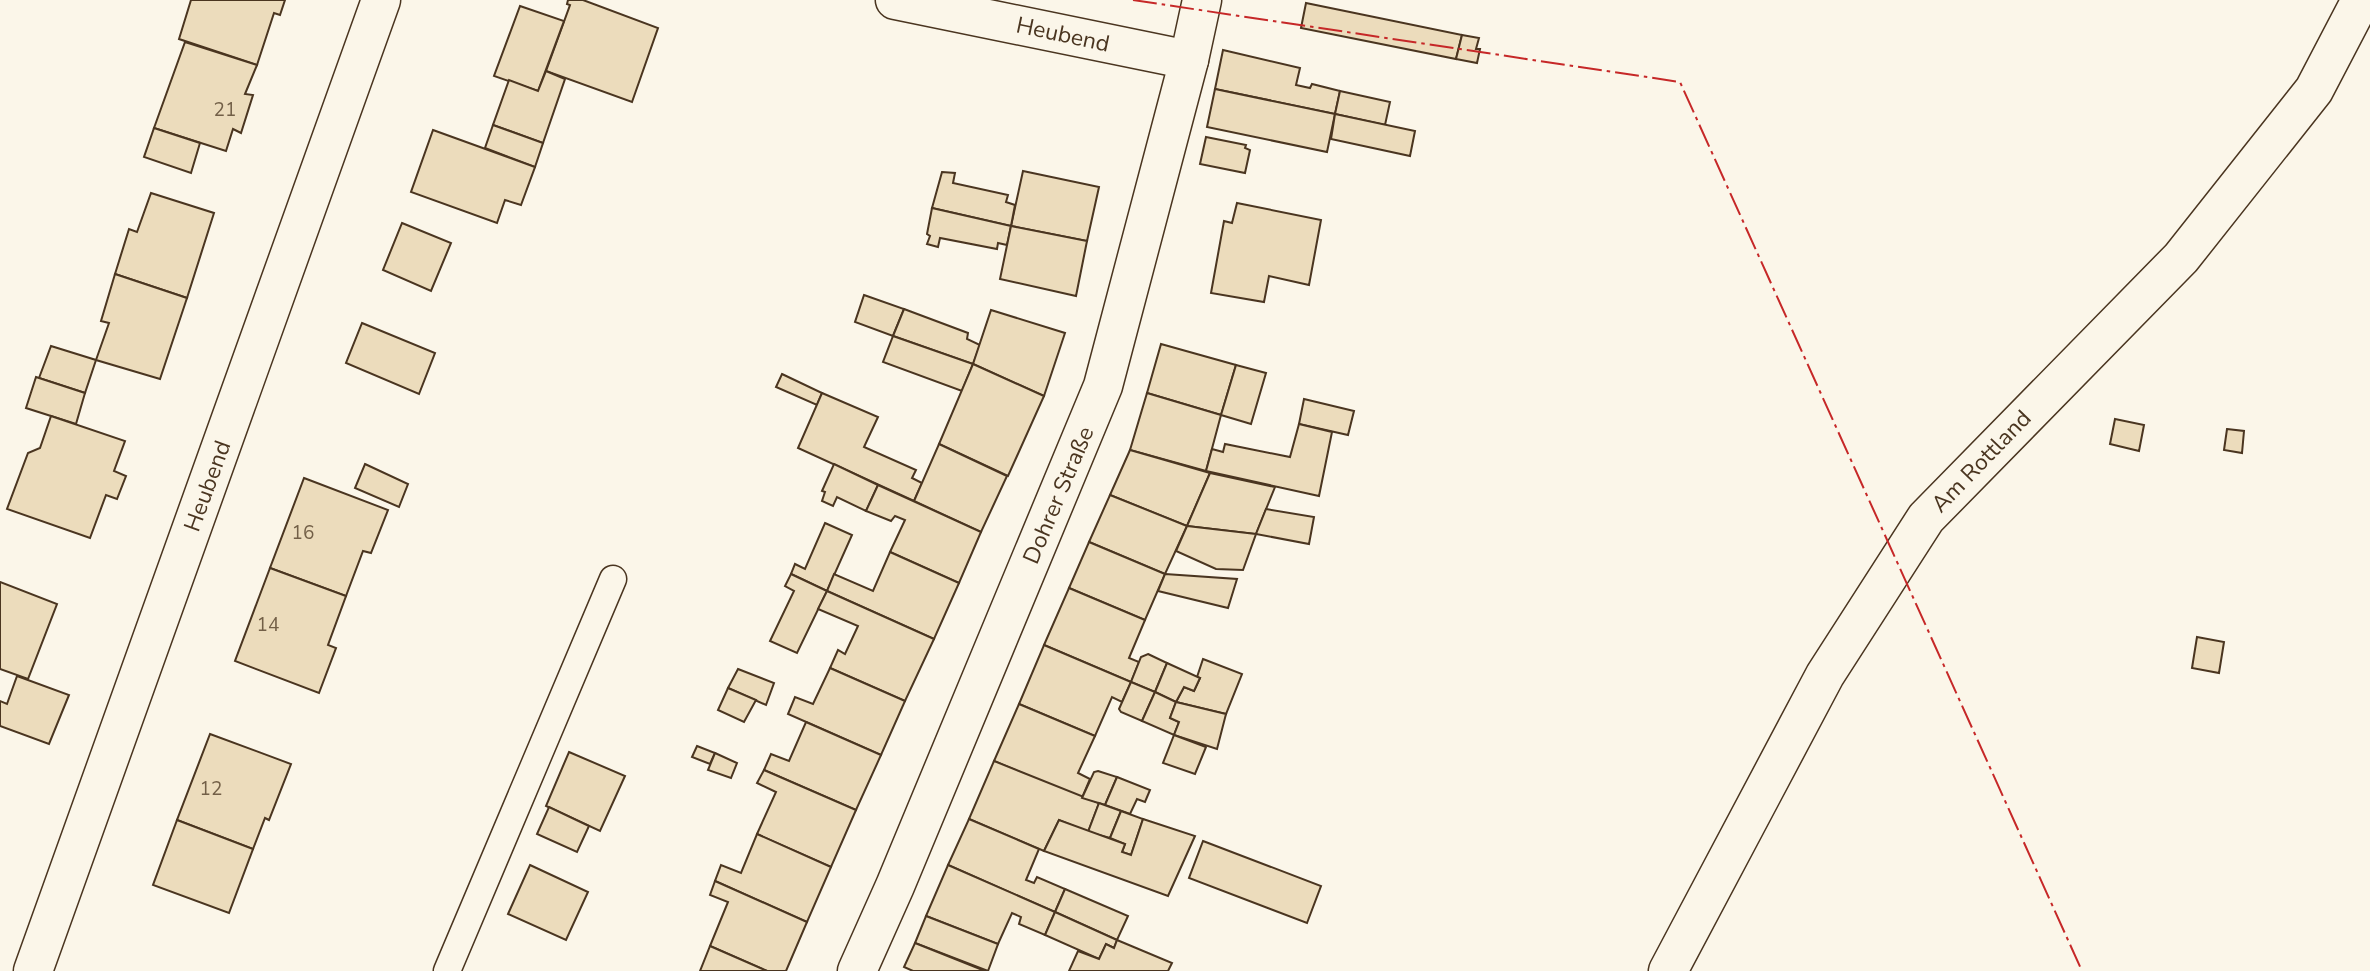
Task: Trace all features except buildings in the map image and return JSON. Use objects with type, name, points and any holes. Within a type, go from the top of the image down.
[{"type":"street","name":"Heubend","points":[[33,971],[381,0]]},
{"type":"street","name":"Heubend","points":[[895,0],[1189,60]]},
{"type":"street","name":"Dohrer Straße","points":[[857,971],[1103,386],[1189,60],[1202,0]]},
{"type":"street","name":"Am Rottland","points":[[1668,971],[1825,675],[1926,517],[2181,258],[2314,90],[2361,0]]},
{"type":"lane","points":[[447,971],[613,579]]},
{"type":"power","points":[[1133,0],[1680,82],[2082,971]]}]
